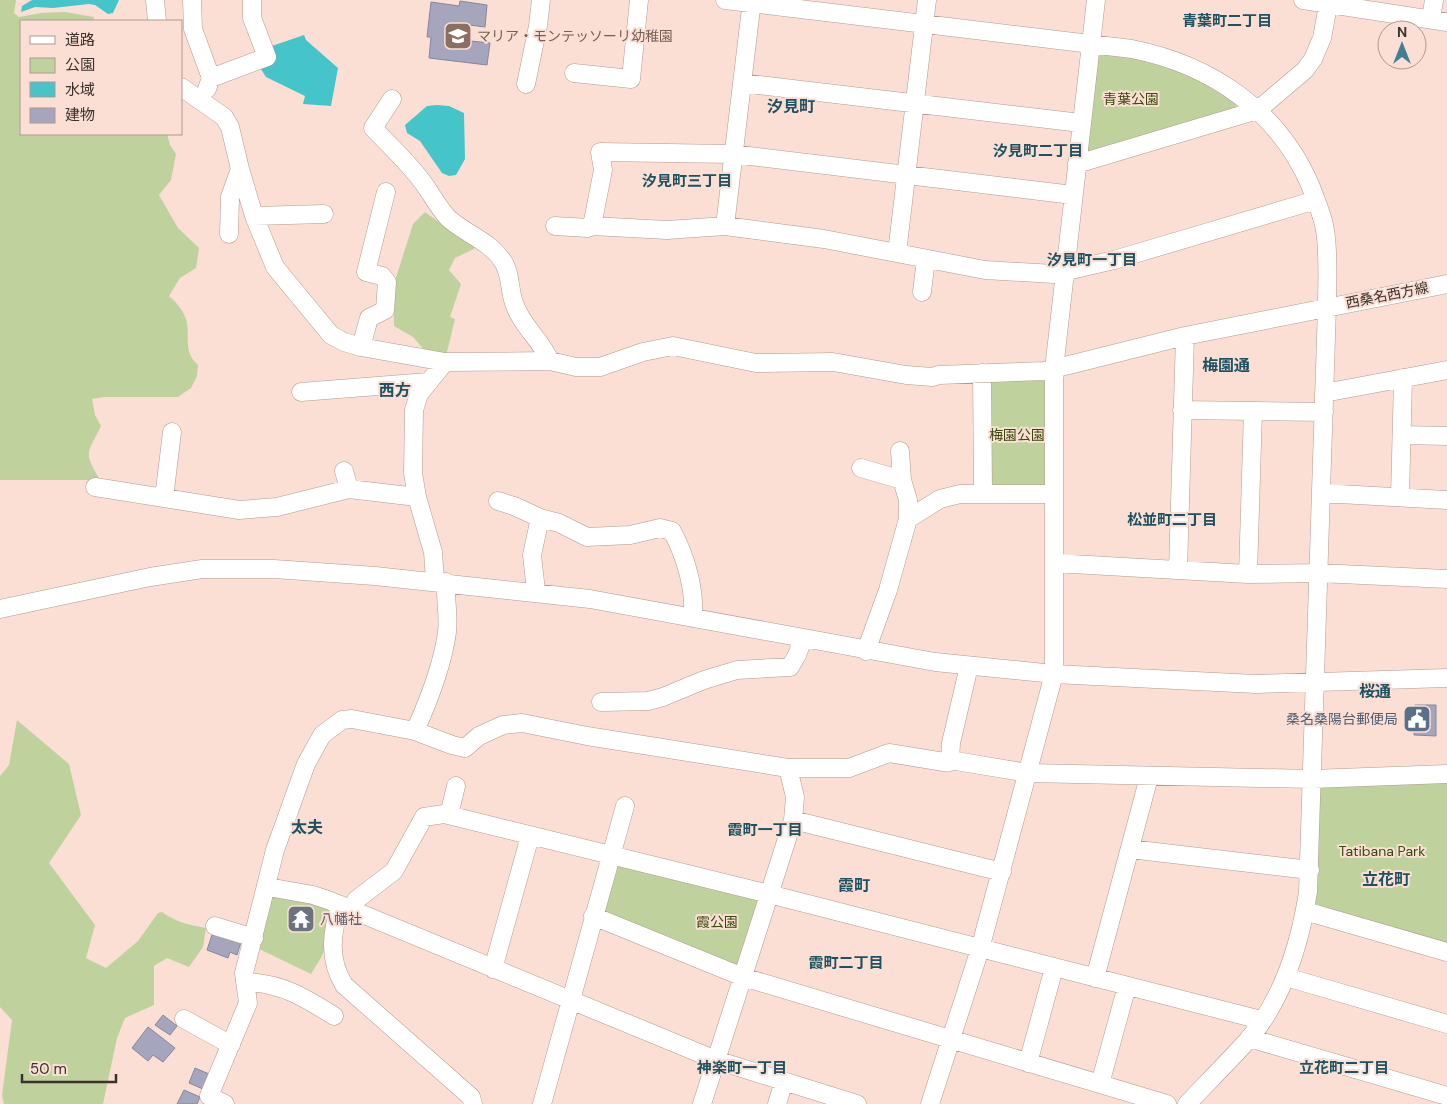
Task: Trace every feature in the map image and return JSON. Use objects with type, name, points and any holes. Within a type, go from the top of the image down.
[{"type":"street","points":[[155,0],[157,20]]},
{"type":"street","points":[[192,0],[193,29],[211,78],[202,101]]},
{"type":"street","points":[[211,78],[267,57],[252,18],[252,0]]},
{"type":"street","points":[[526,84],[538,26],[541,0]]},
{"type":"street","points":[[574,73],[631,79],[639,0]]},
{"type":"street","points":[[725,0],[1132,49],[1183,63],[1228,86],[1258,110],[1288,146],[1316,200],[1325,230],[1327,306],[1315,653],[1316,683],[1310,870],[1305,911],[1286,976],[1262,1020],[1248,1038],[1187,1104]]},
{"type":"street","points":[[898,253],[927,0]]},
{"type":"street","points":[[930,1104],[980,949],[1054,674],[1054,369],[1096,0]]},
{"type":"street","points":[[1303,0],[1328,2],[1439,20],[1434,0]]},
{"type":"street","points":[[725,226],[751,2]]},
{"type":"street","points":[[1077,164],[1258,110],[1305,70],[1324,33],[1328,2]]},
{"type":"street","points":[[742,83],[1081,123]]},
{"type":"street","name":"西桑名西方線","points":[[182,88],[224,117],[230,127],[254,216],[275,267],[331,335],[344,342],[361,347],[444,362],[550,361],[576,367],[600,367],[643,352],[673,346],[756,363],[833,362],[906,375],[932,377],[1054,369],[1184,336],[1327,306],[1447,284]]},
{"type":"street","points":[[392,99],[373,128],[425,185],[433,199],[448,217],[493,250],[501,259],[506,268],[514,303],[519,315],[546,351],[550,361]]},
{"type":"street","points":[[592,226],[603,170],[600,152],[734,154],[1073,195]]},
{"type":"street","points":[[229,234],[230,197],[240,169]]},
{"type":"street","points":[[361,347],[370,318],[385,310],[387,282],[382,276],[366,272],[386,192]]},
{"type":"street","points":[[555,226],[667,230],[725,226],[824,238],[985,270],[1064,273],[1316,200]]},
{"type":"street","points":[[254,216],[324,214]]},
{"type":"street","points":[[922,292],[926,259]]},
{"type":"street","points":[[1178,570],[1184,336]]},
{"type":"street","points":[[415,731],[427,704],[446,639],[448,624],[441,582],[417,497],[413,472],[414,410],[419,394],[444,362]]},
{"type":"street","points":[[1324,393],[1447,370]]},
{"type":"street","points":[[982,373],[983,493]]},
{"type":"street","points":[[1400,497],[1403,378]]},
{"type":"street","points":[[301,392],[428,382]]},
{"type":"street","points":[[1182,410],[1324,412]]},
{"type":"street","points":[[1248,574],[1253,411]]},
{"type":"street","points":[[164,498],[172,432]]},
{"type":"street","points":[[1402,435],[1447,436]]},
{"type":"street","points":[[866,651],[888,590],[908,519],[908,500],[902,480],[900,451]]},
{"type":"street","points":[[861,468],[902,480]]},
{"type":"street","points":[[344,471],[349,489]]},
{"type":"street","points":[[95,487],[238,510],[253,510],[349,489],[417,497]]},
{"type":"street","points":[[908,519],[928,505],[948,496],[983,493],[1054,494]]},
{"type":"street","points":[[1321,493],[1447,500]]},
{"type":"street","points":[[498,501],[540,518],[560,523],[587,537],[630,535],[660,528],[672,531],[679,545],[693,593],[693,618]]},
{"type":"street","points":[[536,591],[532,555],[540,518]]},
{"type":"street","points":[[1054,563],[1248,574],[1319,572],[1447,579]]},
{"type":"street","points":[[0,609],[150,577],[202,569],[274,569],[536,591],[693,618],[866,651],[969,666],[1054,674],[1256,684],[1447,678]]},
{"type":"street","points":[[601,702],[648,701],[663,697],[703,680],[736,670],[790,667],[803,639]]},
{"type":"street","points":[[950,762],[951,742],[969,666]]},
{"type":"street","points":[[225,1104],[209,1096],[248,1003],[244,973],[268,887],[275,850],[306,764],[322,735],[342,720],[352,719],[415,731],[465,748],[479,736],[503,725],[522,723],[788,768],[849,768],[889,753],[1028,773],[1312,779],[1447,774]]},
{"type":"street","points":[[702,1104],[793,820],[795,797],[788,768]]},
{"type":"street","points":[[1095,978],[1149,776]]},
{"type":"street","points":[[449,815],[456,786]]},
{"type":"street","points":[[542,1104],[624,806]]},
{"type":"street","points":[[473,1104],[471,1097],[344,985],[334,965],[332,953],[336,918],[346,907],[394,871],[424,817],[449,815],[769,894],[1262,1020]]},
{"type":"street","points":[[793,820],[1002,872]]},
{"type":"street","points":[[493,969],[530,836]]},
{"type":"street","points":[[1130,849],[1310,870]]},
{"type":"street","points":[[268,887],[313,894],[716,1060],[854,1104]]},
{"type":"street","points":[[1305,911],[1447,952]]},
{"type":"street","points":[[593,916],[742,977],[1167,1104]]},
{"type":"street","points":[[215,926],[254,938]]},
{"type":"street","points":[[1028,1063],[1054,968]]},
{"type":"street","points":[[1286,976],[1447,1024]]},
{"type":"street","points":[[244,982],[286,988],[334,1016]]},
{"type":"street","points":[[1100,1084],[1127,986]]},
{"type":"street","points":[[184,1019],[230,1045]]},
{"type":"street","points":[[1248,1038],[1447,1096]]},
{"type":"street","points":[[777,1104],[784,1081]]},
{"type":"green space","points":[[0,0],[16,0],[14,13],[19,17],[41,13],[65,12],[94,17],[93,20],[20,20],[20,135],[167,135],[170,145],[176,154],[171,180],[159,195],[178,228],[199,248],[196,268],[180,278],[169,296],[179,306],[186,319],[188,349],[193,360],[198,365],[197,376],[191,388],[178,397],[105,397],[92,399],[95,415],[101,426],[90,448],[89,458],[100,480],[0,480]]},
{"type":"green space","name":"青葉公園","points":[[1101,53],[1134,57],[1183,70],[1241,105],[1240,110],[1089,153],[1084,150],[1096,57]]},
{"type":"green space","points":[[425,212],[448,229],[474,240],[474,249],[455,258],[449,270],[461,284],[450,317],[455,319],[446,356],[428,354],[413,337],[394,326],[393,287],[413,224]]},
{"type":"green space","name":"梅園公園","points":[[1045,377],[1048,382],[1048,486],[990,489],[990,380]]},
{"type":"green space","points":[[17,720],[69,764],[81,815],[49,863],[95,925],[86,958],[106,968],[138,941],[158,913],[162,912],[183,923],[206,928],[203,947],[189,967],[167,958],[154,966],[154,1005],[125,1018],[117,1038],[103,1104],[4,1104],[2,1095],[12,1020],[0,1007],[0,776],[9,765]]},
{"type":"green space","name":"Tatibana Park","points":[[1447,780],[1447,945],[1318,908],[1315,903],[1319,786]]},
{"type":"green space","name":"霞公園","points":[[618,859],[765,897],[744,972],[602,916]]},
{"type":"green space","points":[[273,895],[306,901],[329,908],[332,926],[328,943],[311,974],[255,947]]},
{"type":"water","points":[[32,0],[119,0],[113,13],[108,14],[95,5],[89,4],[53,8],[35,7],[21,12],[22,6]]},
{"type":"water","points":[[304,35],[306,40],[338,68],[331,106],[303,104],[305,96],[266,77],[259,66],[269,47]]},
{"type":"water","points":[[427,106],[449,106],[464,113],[465,159],[456,175],[449,176],[442,173],[420,141],[407,133],[405,125]]},
{"type":"building","points":[[460,1],[487,5],[485,27],[453,23],[451,39],[490,43],[487,65],[429,58],[431,37],[427,37],[431,2],[459,6]]},
{"type":"building","points":[[1415,705],[1436,705],[1436,736],[1414,735]]},
{"type":"building","points":[[214,929],[242,939],[237,955],[230,952],[228,958],[207,950]]},
{"type":"building","points":[[163,1015],[177,1026],[170,1035],[155,1025]]},
{"type":"building","points":[[148,1027],[175,1048],[163,1062],[153,1055],[148,1061],[132,1048]]},
{"type":"building","points":[[195,1068],[209,1074],[203,1089],[189,1083]]},
{"type":"building","points":[[184,1090],[200,1097],[197,1104],[177,1104]]},
{"type":"place","name":"マリア・モンテッソーリ幼稚園","points":[[458,36]]},
{"type":"place","name":"桑名桑陽台郵便局","points":[[1417,719]]},
{"type":"place","name":"八幡社","points":[[301,919]]},
{"type":"district","name":"青葉町二丁目","points":[[1227,21]]},
{"type":"district","name":"汐見町","points":[[791,106]]},
{"type":"district","name":"汐見町二丁目","points":[[1038,151]]},
{"type":"district","name":"汐見町三丁目","points":[[687,181]]},
{"type":"district","name":"汐見町一丁目","points":[[1092,260]]},
{"type":"district","name":"梅園通","points":[[1226,365]]},
{"type":"district","name":"西方","points":[[395,390]]},
{"type":"district","name":"松並町二丁目","points":[[1172,520]]},
{"type":"district","name":"桜通","points":[[1375,691]]},
{"type":"district","name":"太夫","points":[[307,827]]},
{"type":"district","name":"霞町一丁目","points":[[765,830]]},
{"type":"district","name":"立花町","points":[[1386,879]]},
{"type":"district","name":"霞町","points":[[854,885]]},
{"type":"district","name":"霞町二丁目","points":[[846,963]]},
{"type":"district","name":"神楽町一丁目","points":[[742,1068]]},
{"type":"district","name":"立花町二丁目","points":[[1344,1068]]}]
